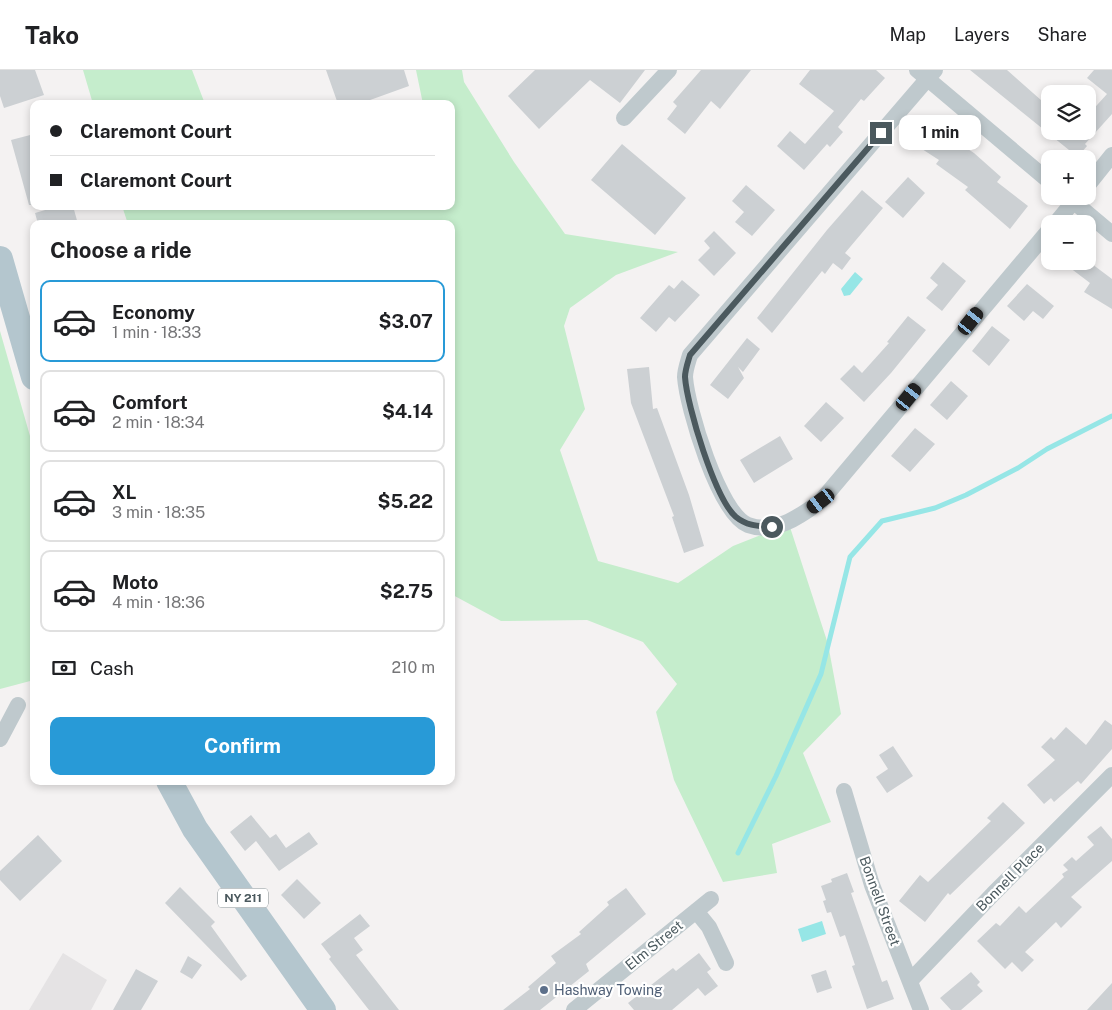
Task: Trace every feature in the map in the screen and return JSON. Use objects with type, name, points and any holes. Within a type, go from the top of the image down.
[{"type":"main road","points":[[0,259],[30,363]]},
{"type":"main road","name":"NY 211","points":[[171,785],[195,829],[323,1010]]},
{"type":"street","points":[[624,118],[670,70]]},
{"type":"street","points":[[1041,174],[926,73],[690,355],[685,375],[693,419],[719,490],[734,515],[748,525],[772,527],[794,521],[821,501],[1041,240]]},
{"type":"street","points":[[1096,175],[1112,154]]},
{"type":"street","points":[[1081,205],[1112,234]]},
{"type":"street","points":[[0,739],[18,705]]},
{"type":"street","name":"Bonnell Place","points":[[910,980],[1112,775]]},
{"type":"street","name":"Bonnell Street","points":[[844,791],[872,884],[921,1010]]},
{"type":"street","name":"Elm Street","points":[[574,1010],[711,899]]},
{"type":"street","points":[[696,911],[709,926],[726,963]]},
{"type":"shaded area","points":[[63,953],[107,980],[91,1010],[29,1010]]},
{"type":"green space","points":[[83,70],[192,70],[203,100],[92,100]]},
{"type":"green space","points":[[416,70],[462,70],[464,82],[514,162],[565,234],[678,252],[616,275],[570,308],[564,326],[585,409],[560,450],[598,561],[678,583],[733,546],[789,524],[828,644],[841,714],[803,753],[831,822],[772,844],[777,873],[723,882],[674,780],[656,712],[677,684],[643,642],[587,620],[501,621],[455,596],[455,220],[127,220],[123,210],[455,210],[455,100],[422,100]]},
{"type":"green space","points":[[0,331],[30,436],[30,681],[0,689]]},
{"type":"water","points":[[855,272],[863,279],[850,295],[844,296],[841,289]]},
{"type":"water","points":[[822,921],[826,934],[802,942],[798,929]]},
{"type":"building","points":[[0,70],[35,70],[44,95],[4,108],[0,96]]},
{"type":"building","points":[[326,70],[404,70],[409,86],[370,100],[337,100]]},
{"type":"building","points":[[535,70],[645,70],[620,103],[590,80],[539,129],[508,96]]},
{"type":"building","points":[[701,70],[751,70],[720,109],[711,101],[685,134],[667,119],[677,106],[673,102]]},
{"type":"building","points":[[810,70],[876,70],[885,78],[864,101],[861,99],[838,127],[843,132],[830,147],[827,144],[804,170],[777,146],[790,131],[805,144],[834,111],[799,84]]},
{"type":"building","points":[[970,70],[1007,70],[1041,100],[1041,127]]},
{"type":"building","points":[[1094,70],[1112,70],[1112,114],[1096,132],[1096,106],[1107,94],[1087,78]]},
{"type":"building","points":[[922,119],[974,153],[1001,177],[997,182],[1028,206],[1010,229],[965,190],[968,187],[936,164],[939,160],[908,140]]},
{"type":"building","points":[[30,135],[30,205],[29,205],[11,140]]},
{"type":"building","points":[[1057,140],[1089,140],[1084,150],[1069,150]]},
{"type":"building","points":[[622,144],[686,198],[655,235],[591,180]]},
{"type":"building","points":[[908,177],[925,193],[903,218],[885,202]]},
{"type":"building","points":[[746,185],[775,210],[752,236],[735,222],[744,212],[732,201]]},
{"type":"building","points":[[862,190],[883,208],[845,253],[851,258],[842,270],[833,263],[825,274],[822,271],[772,333],[757,318],[827,230]]},
{"type":"building","points":[[45,210],[74,210],[77,220],[37,220],[35,213]]},
{"type":"building","points":[[714,231],[736,253],[714,276],[698,260],[710,248],[704,241]]},
{"type":"building","points":[[943,262],[966,281],[942,311],[926,298],[938,285],[930,278]]},
{"type":"building","points":[[1096,267],[1112,279],[1112,309],[1084,292],[1090,283],[1073,270],[1096,270]]},
{"type":"building","points":[[682,280],[700,295],[675,322],[669,317],[656,332],[640,318],[669,285],[674,289]]},
{"type":"building","points":[[1027,284],[1054,306],[1043,319],[1033,311],[1024,321],[1007,306]]},
{"type":"building","points":[[908,316],[926,330],[891,373],[864,402],[840,379],[854,365],[862,373],[889,343],[887,342]]},
{"type":"building","points":[[992,326],[1010,340],[989,366],[972,351]]},
{"type":"building","points":[[747,338],[760,349],[743,372],[738,367],[744,378],[728,399],[710,385]]},
{"type":"building","points":[[649,367],[653,409],[657,408],[689,495],[704,546],[684,553],[672,517],[674,516],[631,403],[627,369]]},
{"type":"building","points":[[951,381],[968,396],[947,420],[930,405]]},
{"type":"building","points":[[826,402],[844,418],[821,442],[804,426]]},
{"type":"building","points":[[915,428],[935,444],[910,472],[891,456]]},
{"type":"building","points":[[780,436],[793,459],[754,483],[740,460]]},
{"type":"building","points":[[1105,720],[1112,725],[1112,749],[1081,784],[1078,781],[1054,802],[1051,798],[1044,804],[1027,785],[1055,760],[1041,747],[1051,737],[1054,740],[1066,727],[1086,745]]},
{"type":"building","points":[[893,746],[913,776],[887,793],[876,777],[888,769],[879,755]]},
{"type":"building","points":[[1003,802],[1025,823],[950,895],[948,893],[925,922],[899,901],[920,875],[928,882],[991,821],[987,818]]},
{"type":"building","points":[[251,815],[270,838],[276,834],[286,848],[309,832],[318,844],[279,871],[256,841],[245,851],[230,832]]},
{"type":"building","points":[[1101,826],[1112,839],[1112,861],[1071,897],[1082,907],[1061,928],[1056,922],[1025,952],[1034,960],[1022,972],[1012,962],[1005,969],[977,941],[996,923],[1000,926],[1019,906],[1026,913],[1064,877],[1062,874],[1068,870],[1063,865],[1072,857],[1076,861],[1094,845],[1087,837]]},
{"type":"building","points":[[38,835],[62,861],[20,901],[0,880],[0,871]]},
{"type":"building","points":[[847,873],[854,892],[851,893],[882,982],[887,980],[894,999],[867,1009],[852,966],[855,965],[845,935],[840,937],[831,912],[827,913],[823,901],[826,900],[821,886],[832,882],[831,879]]},
{"type":"building","points":[[297,879],[321,903],[304,919],[281,895]]},
{"type":"building","points":[[180,887],[215,922],[211,926],[247,976],[241,981],[165,903]]},
{"type":"building","points":[[626,888],[646,914],[586,964],[589,971],[540,1010],[503,1010],[530,989],[528,987],[556,963],[551,956],[581,934],[579,932],[609,905],[607,902]]},
{"type":"building","points":[[360,914],[370,926],[354,938],[363,950],[356,955],[399,1010],[369,1010],[329,959],[331,957],[321,944]]},
{"type":"building","points":[[699,953],[711,969],[707,972],[718,986],[705,996],[698,988],[672,1010],[634,1010],[628,1003],[673,968],[676,971]]},
{"type":"building","points":[[188,956],[202,965],[192,979],[180,972]]},
{"type":"building","points":[[136,969],[158,981],[141,1010],[113,1010]]},
{"type":"building","points":[[826,970],[832,988],[817,993],[811,975]]},
{"type":"building","points":[[971,972],[980,982],[977,985],[983,991],[961,1010],[951,1010],[940,998]]},
{"type":"building","points":[[1112,983],[1112,1010],[1087,1010]]},
{"type":"waterway","points":[[738,853],[776,776],[821,674],[850,557],[882,521],[935,508],[966,495],[1018,468],[1047,449],[1112,416]]},
{"type":"place","name":"Hashway Towing","points":[[544,990]]},
{"type":"route","points":[[772,527],[748,525],[734,515],[719,490],[688,401],[685,375],[690,355],[881,133]]}]
